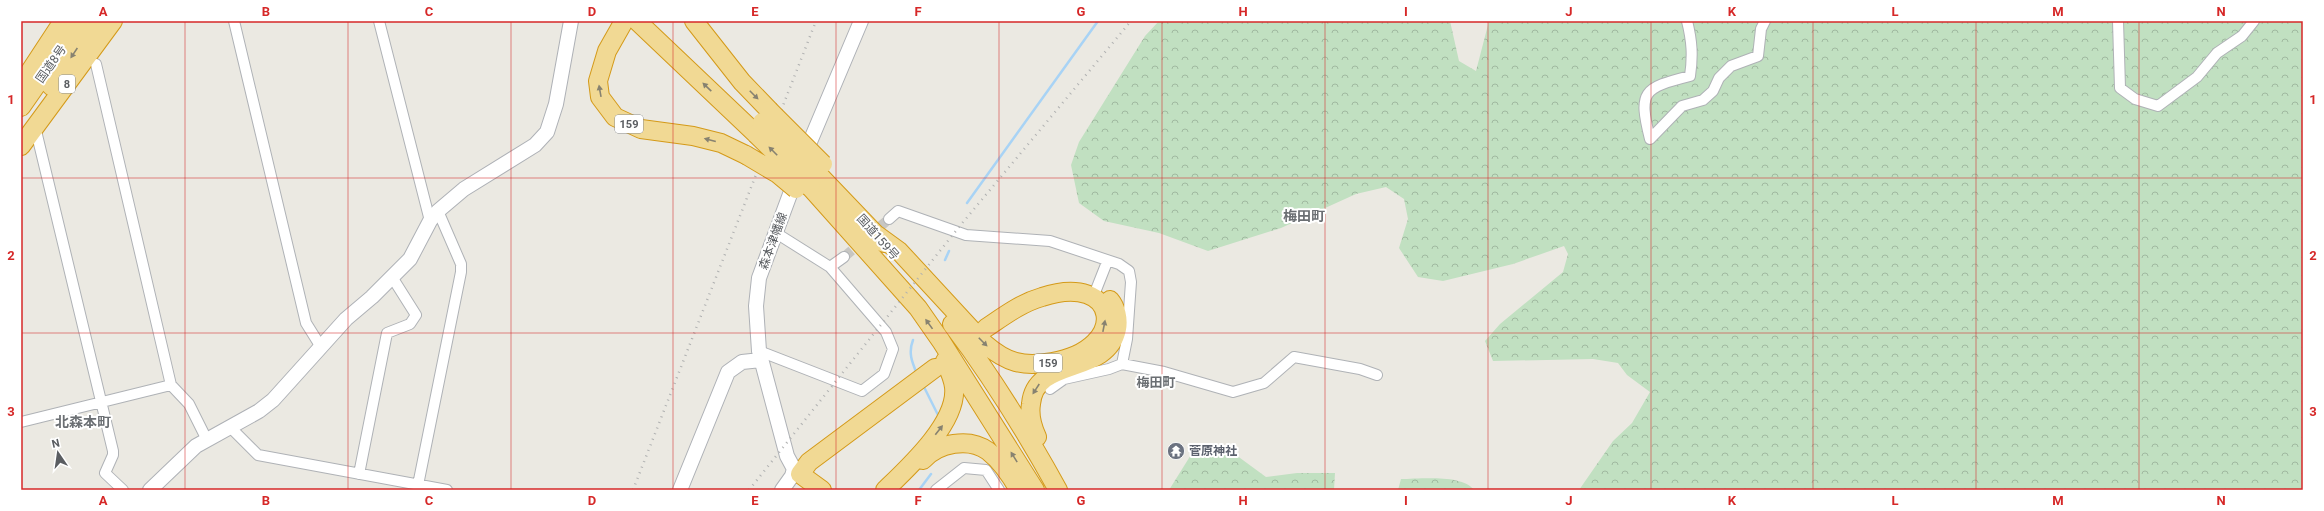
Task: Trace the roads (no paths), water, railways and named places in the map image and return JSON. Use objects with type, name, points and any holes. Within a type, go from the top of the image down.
[{"type":"highway","points":[[24,74],[63,21]]},
{"type":"highway","name":"国道8号","points":[[21,107],[80,21]]},
{"type":"highway","name":"国道8号","points":[[24,137],[96,21]]},
{"type":"highway","name":"8","points":[[24,137],[92,57],[113,21]]},
{"type":"highway","name":"159","points":[[624,21],[607,51],[598,81],[600,97],[615,117],[641,129],[693,136],[721,143],[746,155],[778,174],[814,181]]},
{"type":"highway","name":"159","points":[[694,21],[742,82],[762,122],[814,181],[918,308],[941,341],[1035,490]]},
{"type":"highway","name":"国道159号","points":[[650,25],[762,122],[814,181],[835,192],[877,235],[946,315],[987,370],[1025,430],[1058,490]]},
{"type":"highway","name":"159","points":[[877,235],[899,251],[985,344],[995,353],[1016,363],[1027,365],[1061,361],[1077,356],[1091,348],[1103,333],[1105,320],[1103,308],[1095,292]]},
{"type":"highway","name":"159","points":[[985,325],[1042,296],[1074,292],[1095,292],[1106,295],[1114,304],[1118,326],[1112,342],[1099,356],[1050,375],[1038,385],[1031,396],[1030,414],[1032,427],[1064,490]]},
{"type":"highway","name":"159","points":[[885,490],[925,448],[950,413],[954,402],[954,387],[952,375],[942,356],[941,341]]},
{"type":"highway","points":[[822,490],[795,480],[810,462],[933,365]]},
{"type":"highway","points":[[898,490],[928,455],[942,446],[959,444],[973,445],[987,451],[1010,475],[1019,490]]},
{"type":"street","points":[[234,21],[306,323],[321,347]]},
{"type":"street","points":[[379,21],[434,216],[461,264],[461,272],[418,485]]},
{"type":"street","points":[[150,490],[196,446],[231,428],[259,411],[273,400],[346,319],[410,259],[434,216],[464,189],[535,145],[547,132],[556,104],[571,21]]},
{"type":"street","name":"森本津幡線","points":[[795,480],[786,456],[760,356],[756,306],[759,278],[808,147],[861,21]]},
{"type":"street","points":[[1687,21],[1692,41],[1693,61],[1690,76],[1658,84],[1648,92],[1644,104],[1644,116],[1650,139],[1682,106],[1702,100],[1713,91],[1719,78],[1731,66],[1758,56],[1761,29],[1765,21]]},
{"type":"street","points":[[2118,21],[2120,88],[2134,99],[2158,106],[2197,77],[2217,53],[2242,36],[2254,21]]},
{"type":"street","points":[[99,51],[107,88],[103,91],[96,88],[91,64],[92,57],[99,51]]},
{"type":"street","points":[[103,91],[171,385],[189,404],[207,440]]},
{"type":"street","points":[[24,137],[37,135],[113,455],[105,473],[123,490]]},
{"type":"street","points":[[889,219],[898,211],[966,235],[1050,241],[1107,262],[1119,264],[1129,271],[1131,282],[1127,339],[1122,364]]},
{"type":"street","points":[[680,490],[728,372],[742,362],[760,356],[862,391],[884,374],[893,349],[886,332],[830,267],[776,233]]},
{"type":"street","points":[[830,267],[844,257]]},
{"type":"street","points":[[1095,292],[1107,262]]},
{"type":"street","points":[[359,474],[387,333],[410,324],[416,315],[392,277]]},
{"type":"street","points":[[1050,389],[1064,379],[1109,369],[1122,364],[1164,372],[1233,392],[1264,383],[1294,357],[1360,369],[1377,375]]},
{"type":"street","points":[[21,422],[101,401],[171,385]]},
{"type":"street","points":[[231,428],[258,455],[447,490]]},
{"type":"street","points":[[936,490],[964,468],[986,470],[999,490]]},
{"type":"waterway","points":[[967,203],[1098,21]]},
{"type":"waterway","points":[[945,260],[949,251]]},
{"type":"waterway","points":[[913,340],[911,353],[912,361],[917,374]]},
{"type":"waterway","points":[[923,385],[938,415]]},
{"type":"waterway","points":[[919,490],[931,474]]},
{"type":"tunnel","points":[[844,257],[889,219]]},
{"type":"railway","points":[[633,490],[816,21]]},
{"type":"railway","points":[[749,490],[959,227],[1131,21]]},
{"type":"place","name":"菅原神社","points":[[1176,451]]},
{"type":"district","name":"梅田町","points":[[1304,216]]},
{"type":"district","name":"梅田町","points":[[1156,382]]},
{"type":"district","name":"北森本町","points":[[83,422]]}]
